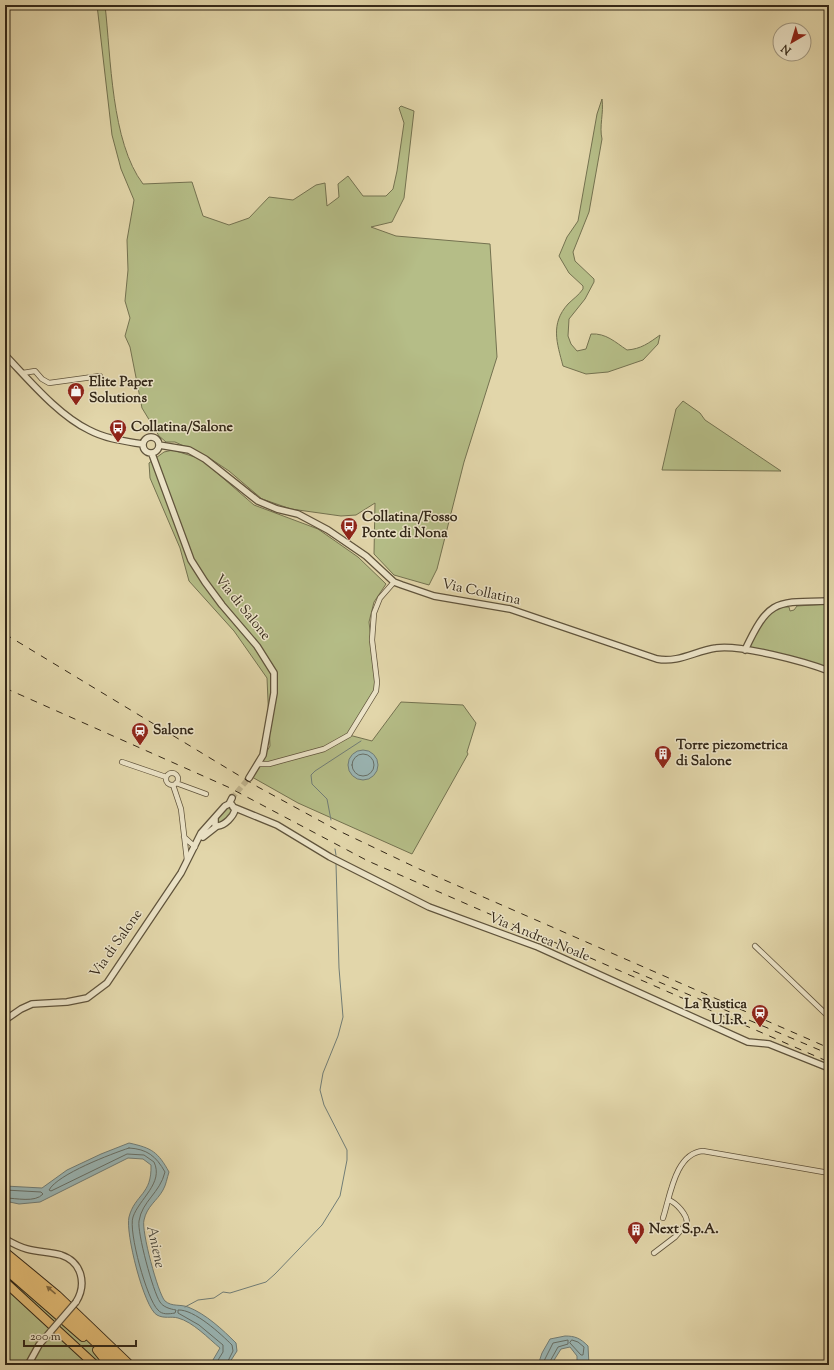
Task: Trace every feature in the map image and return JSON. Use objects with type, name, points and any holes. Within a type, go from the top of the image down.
[{"type":"highway","points":[[5,1252],[57,1295],[130,1365]]},
{"type":"highway","points":[[5,1262],[52,1301],[119,1365]]},
{"type":"highway","points":[[5,1269],[112,1365]]},
{"type":"highway","points":[[5,1282],[95,1365]]},
{"type":"highway","points":[[97,1350],[108,1365]]},
{"type":"street","points":[[5,355],[68,416],[88,430],[113,440],[142,444]]},
{"type":"street","points":[[23,373],[35,371],[42,379],[49,383],[100,376]]},
{"type":"street","points":[[152,437],[157,440],[159,445],[157,451],[152,454],[146,452],[142,444],[145,439],[152,437]]},
{"type":"street","name":"Via Collatina","points":[[159,445],[189,450],[223,471],[258,501],[277,509],[298,514],[328,530],[366,556],[394,582],[434,596],[510,609],[657,659],[676,661],[717,648],[728,647],[806,663],[829,671]]},
{"type":"street","name":"Via di Salone","points":[[152,454],[191,560],[222,605],[258,646],[273,670],[275,676],[274,693],[265,748],[258,764],[249,778]]},
{"type":"street","points":[[258,764],[269,764],[324,749],[349,735],[376,689],[377,682],[372,640],[374,612],[380,598],[394,582]]},
{"type":"street","points":[[744,650],[758,624],[773,607],[781,604],[829,601]]},
{"type":"street","points":[[122,762],[166,777]]},
{"type":"street","points":[[166,777],[169,774],[175,774],[177,779],[175,784],[181,809],[187,864]]},
{"type":"street","points":[[166,777],[167,782],[206,794]]},
{"type":"street","name":"Via di Salone","points":[[5,1020],[28,1005],[84,999],[102,988],[117,971],[187,864],[196,845],[225,806],[231,805],[232,798]]},
{"type":"street","points":[[231,805],[234,814],[246,811]]},
{"type":"street","name":"Via Andrea Noale","points":[[231,805],[277,825],[330,857],[429,907],[538,947],[748,1042],[769,1044],[829,1068]]},
{"type":"street","name":"Via di Salone","points":[[196,845],[209,831],[222,825],[234,814]]},
{"type":"street","points":[[215,818],[214,822],[217,826]]},
{"type":"street","points":[[184,837],[187,844],[196,845]]},
{"type":"street","points":[[184,837],[191,840],[196,845]]},
{"type":"street","points":[[754,946],[829,1017]]},
{"type":"street","points":[[664,1218],[680,1168],[687,1158],[696,1152],[703,1151],[829,1173]]},
{"type":"street","points":[[654,1253],[674,1237],[687,1223],[687,1218],[669,1200]]},
{"type":"street","points":[[5,1239],[26,1249],[65,1256],[75,1264],[80,1272],[82,1282],[82,1290],[76,1302],[39,1346],[28,1365]]},
{"type":"green space","points":[[97,5],[105,5],[111,73],[118,123],[124,146],[132,166],[143,184],[192,182],[203,216],[229,225],[249,218],[269,197],[293,200],[316,185],[325,183],[327,206],[339,197],[338,184],[348,176],[363,196],[386,196],[393,189],[397,171],[404,123],[399,108],[401,106],[414,111],[404,198],[392,222],[371,227],[396,236],[490,244],[497,357],[464,462],[437,569],[429,585],[394,575],[374,554],[375,503],[356,515],[341,516],[291,509],[262,499],[229,471],[208,457],[175,442],[166,442],[159,436],[142,408],[130,347],[125,336],[130,318],[125,301],[128,270],[127,240],[134,200],[121,169],[112,135]]},
{"type":"green space","points":[[602,99],[602,139],[589,212],[573,252],[575,261],[594,279],[594,282],[585,299],[569,319],[568,336],[571,344],[577,351],[586,349],[591,334],[606,337],[627,350],[641,347],[660,335],[658,344],[643,360],[608,372],[586,374],[563,366],[557,342],[557,326],[562,311],[583,289],[583,286],[569,273],[559,256],[567,237],[578,221],[597,114]]},
{"type":"green space","points":[[683,401],[700,413],[705,420],[781,471],[662,470],[676,409]]},
{"type":"green space","points":[[173,450],[201,459],[254,505],[318,529],[358,557],[386,584],[374,602],[369,622],[377,688],[349,735],[372,741],[401,702],[463,705],[476,723],[467,752],[468,754],[412,854],[298,803],[252,777],[270,746],[267,678],[234,631],[189,581],[180,548],[150,478],[149,463],[164,452]]},
{"type":"green space","points":[[829,604],[829,668],[751,648],[750,643],[761,624],[775,609],[789,607],[790,611],[794,610],[797,606]]},
{"type":"green space","points":[[226,807],[230,807],[232,810],[225,820],[219,823],[216,819]]},
{"type":"green space","points":[[5,1247],[134,1365],[5,1365]]},
{"type":"water","points":[[363,750],[369,751],[377,759],[377,771],[369,779],[363,780],[357,779],[349,771],[348,765],[349,759],[357,751]]},
{"type":"water","points":[[129,1143],[154,1152],[158,1155],[169,1172],[161,1194],[147,1211],[144,1220],[147,1248],[154,1275],[162,1296],[168,1303],[188,1307],[208,1318],[236,1343],[237,1351],[228,1365],[210,1365],[220,1348],[184,1320],[175,1317],[162,1317],[157,1315],[152,1309],[141,1285],[130,1238],[129,1217],[135,1203],[146,1189],[151,1175],[151,1165],[143,1159],[128,1158],[40,1202],[19,1204],[5,1201],[5,1186],[42,1188],[67,1170]]},
{"type":"water","points":[[565,1336],[577,1338],[588,1346],[589,1365],[577,1365],[577,1356],[570,1347],[561,1349],[551,1365],[538,1365],[542,1353],[550,1339]]},
{"type":"waterway","points":[[331,820],[327,799],[312,784],[311,775],[361,741]]},
{"type":"waterway","points":[[335,849],[336,855]]},
{"type":"waterway","points":[[185,1307],[198,1300],[214,1298],[223,1292],[230,1293],[266,1282],[322,1225],[340,1196],[347,1160],[347,1150],[324,1105],[320,1090],[323,1073],[338,1036],[343,1017],[339,968],[336,864]]},
{"type":"tunnel","points":[[232,798],[249,778]]},
{"type":"railway","points":[[5,634],[258,787],[335,829],[417,868],[829,1048]]},
{"type":"railway","points":[[5,688],[228,787],[368,861],[829,1062]]},
{"type":"railway","points":[[633,971],[829,1054]]},
{"type":"place","name":"Elite Paper Solutions","points":[[76,406]]},
{"type":"place","name":"Collatina/Salone","points":[[118,443]]},
{"type":"place","name":"Collatina/Fosso Ponte di Nona","points":[[349,541]]},
{"type":"place","name":"Salone","points":[[140,746]]},
{"type":"place","name":"Torre piezometrica di Salone","points":[[663,769]]},
{"type":"place","name":"La Rustica U.I.R.","points":[[760,1028]]},
{"type":"place","name":"Next S.p.A.","points":[[636,1245]]},
{"type":"water label","name":"Aniene","points":[[155,1247]]}]
